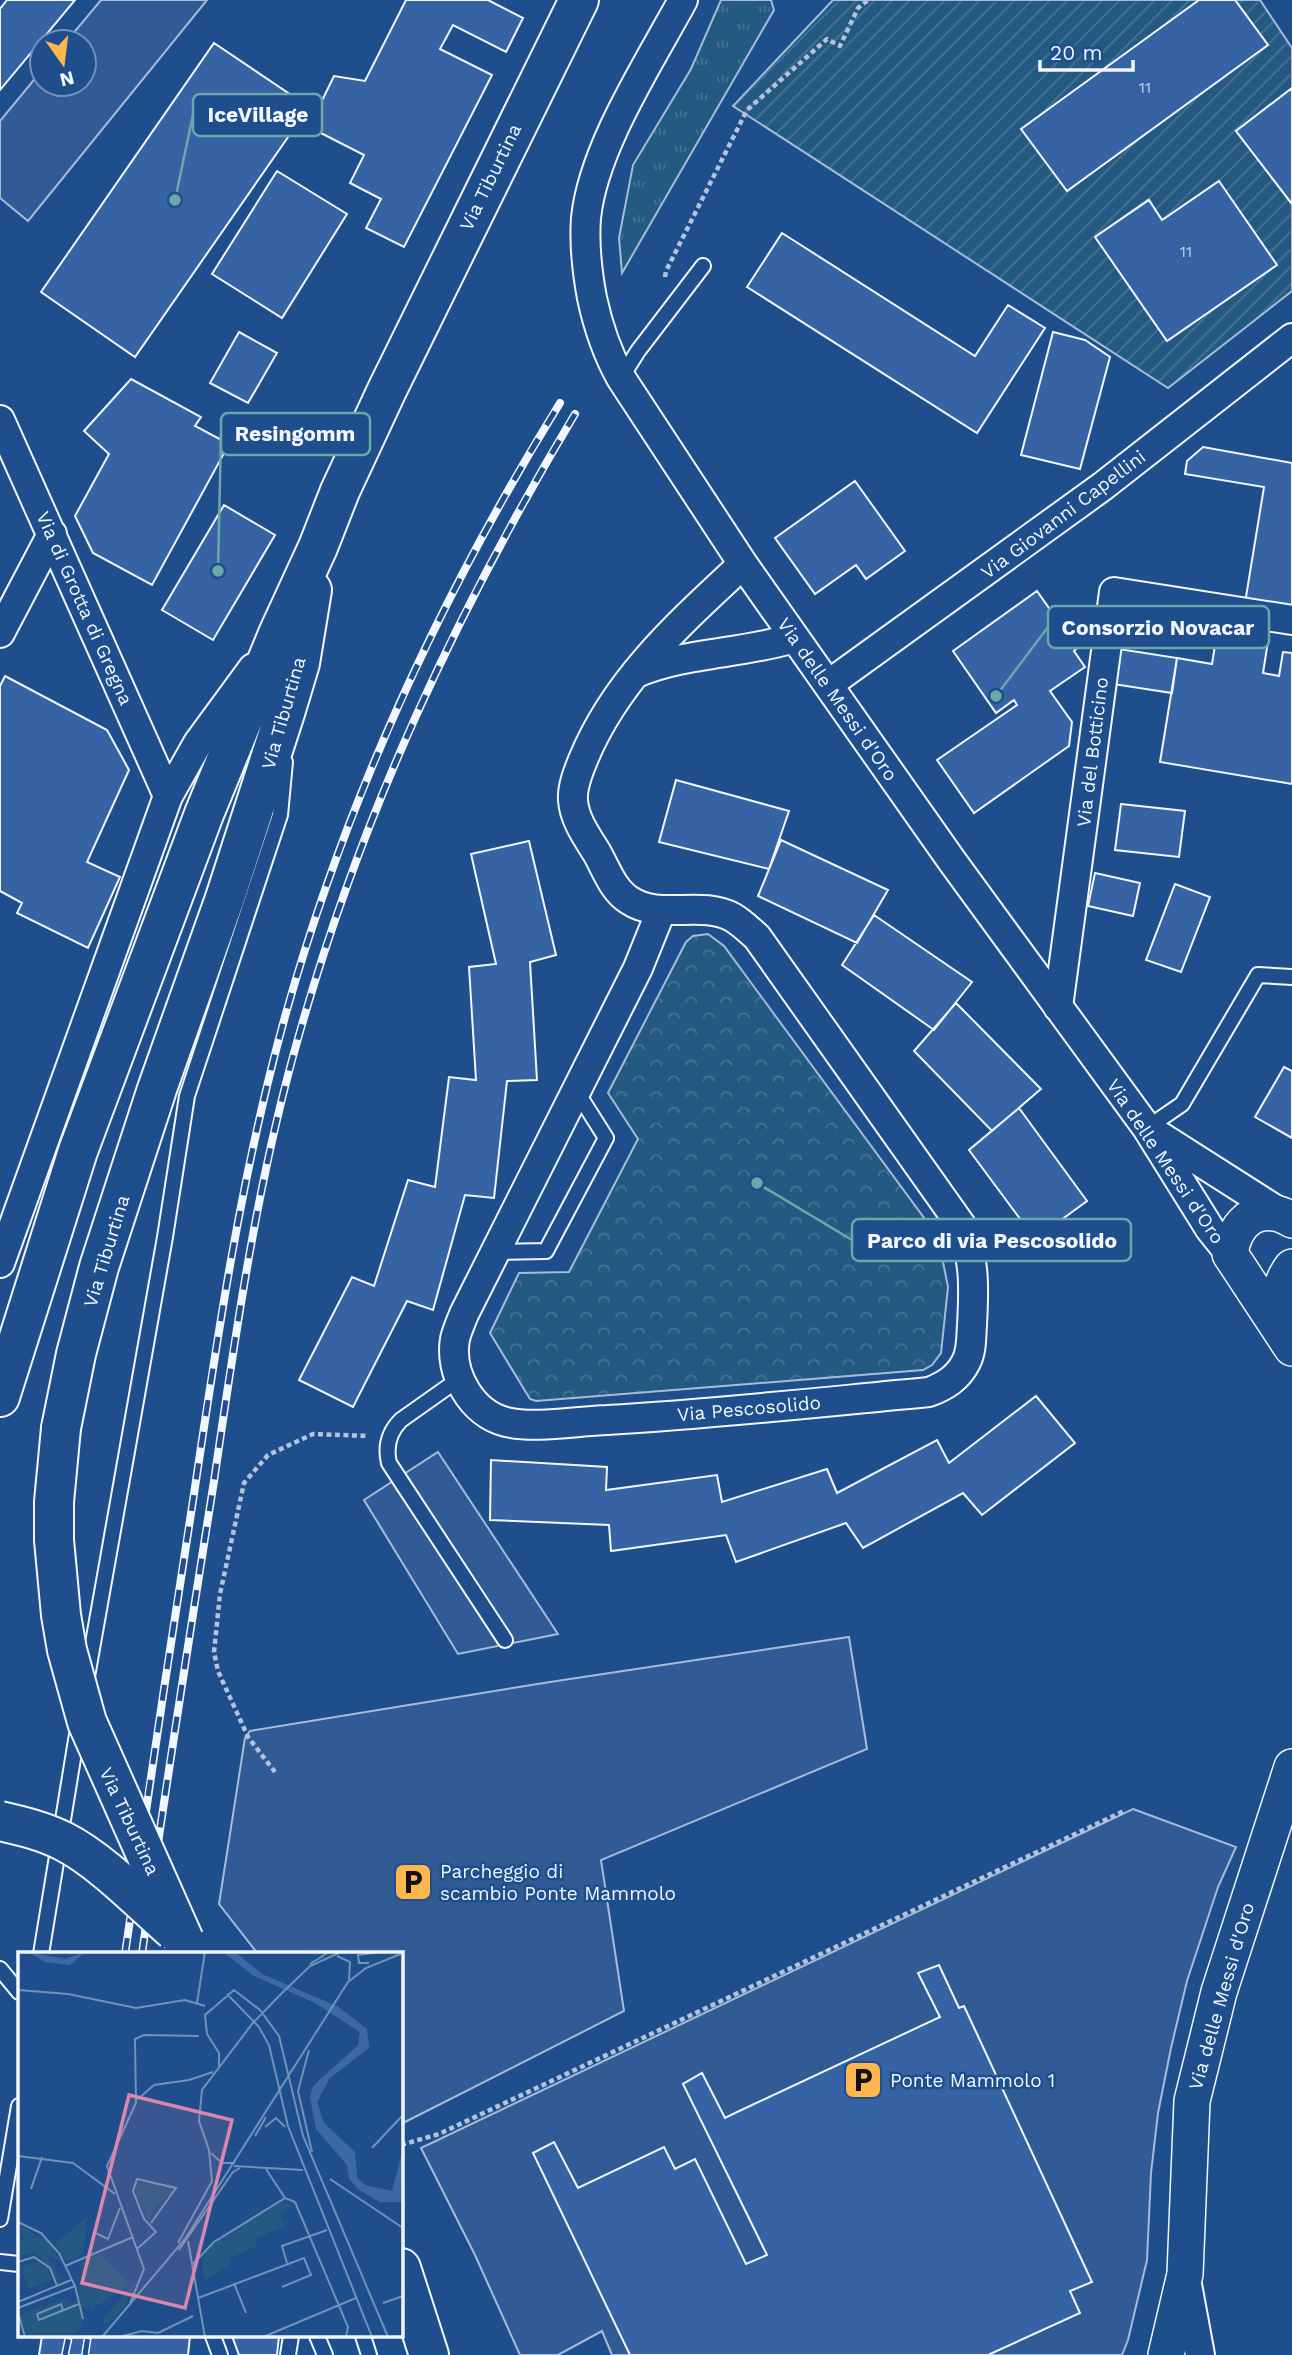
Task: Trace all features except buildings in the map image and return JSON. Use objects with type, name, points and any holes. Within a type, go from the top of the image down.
[{"type":"main road","name":"Via Tiburtina","points":[[1,1400],[78,1152],[204,814],[278,634],[387,390],[579,0]]},
{"type":"main road","name":"Via Tiburtina","points":[[190,1947],[87,1722],[67,1650],[61,1615],[54,1540],[54,1502],[61,1428],[76,1354],[99,1267],[285,713],[300,663],[318,547]]},
{"type":"main road","points":[[0,1821],[32,1828],[66,1843],[114,1879],[190,1947]]},
{"type":"main road","points":[[402,2271],[424,2345]]},
{"type":"street","name":"Via delle Messi d'Oro","points":[[683,0],[612,133],[595,175],[586,216],[586,263],[593,302],[606,348],[621,378],[743,564],[1147,1128],[1210,1229],[1230,1254],[1290,1345]]},
{"type":"street","name":"Via Giovanni Capellini","points":[[829,684],[1103,485],[1292,338]]},
{"type":"street","name":"Via di Grotta di Gregna","points":[[0,420],[168,796]]},
{"type":"street","points":[[0,633],[52,534]]},
{"type":"street","name":"Via Pescosolido","points":[[662,911],[638,968],[457,1332],[454,1351],[459,1379],[467,1393],[479,1407],[504,1422],[524,1424],[655,1416],[929,1392],[945,1386],[967,1362],[971,1348],[974,1272],[961,1225],[757,937],[731,917],[718,912],[702,909],[662,911],[640,906],[621,894],[576,815],[573,803],[573,792],[588,748],[618,695],[671,631],[743,564]]},
{"type":"street","name":"Via del Botticino","points":[[1058,1007],[1114,592],[1292,620]]},
{"type":"street","name":"Via Tiburtina","points":[[0,1263],[168,796],[198,743],[278,634]]},
{"type":"street","points":[[636,673],[680,658],[749,650],[794,638]]},
{"type":"street","points":[[1147,1128],[1285,1216]]},
{"type":"street","points":[[1230,1254],[1234,1235],[1243,1222],[1258,1214],[1285,1216]]},
{"type":"street","points":[[1290,1345],[1279,1292],[1292,1267]]},
{"type":"street","name":"Via delle Messi d'Oro","points":[[1166,2355],[1185,2274],[1188,2146],[1192,2101],[1219,1992],[1292,1767]]},
{"type":"street","points":[[1185,2274],[1200,2355]]},
{"type":"lane","points":[[621,378],[703,266]]},
{"type":"lane","points":[[41,1952],[187,1096],[280,815],[284,785],[285,713]]},
{"type":"lane","points":[[1147,1128],[1182,1104],[1258,975],[1292,977]]},
{"type":"lane","points":[[496,1252],[546,1251],[606,1138],[577,1092]]},
{"type":"lane","points":[[459,1379],[393,1427],[386,1450],[389,1463],[505,1640]]},
{"type":"lane","points":[[0,1969],[18,1991]]},
{"type":"lane","points":[[0,2219],[18,2113]]},
{"type":"lane","points":[[0,2262],[18,2264]]},
{"type":"lane","points":[[318,2338],[325,2355]]},
{"type":"lane","points":[[364,2338],[369,2355]]},
{"type":"lane","points":[[213,2344],[220,2355]]},
{"type":"path","points":[[660,323],[666,271],[747,110],[827,39],[839,46],[858,8],[868,0]]},
{"type":"path","points":[[275,1772],[248,1737],[218,1671],[214,1652],[219,1594],[244,1483],[268,1455],[313,1434],[390,1438]]},
{"type":"path","points":[[402,2145],[439,2134],[1126,1810]]},
{"type":"green space","points":[[721,0],[771,0],[774,10],[622,273],[619,238],[633,165],[691,69]]},
{"type":"green space","points":[[833,0],[1199,0],[1268,45],[1235,0],[1260,0],[1292,48],[1292,88],[1236,131],[1292,204],[1292,291],[1168,388],[733,106]],"holes":[[[1148,200],[1162,220],[1095,237]]]},
{"type":"green space","points":[[708,934],[724,946],[930,1226],[941,1252],[948,1287],[941,1353],[932,1365],[923,1370],[536,1401],[530,1399],[490,1333],[519,1273],[569,1272],[638,1139],[608,1093],[686,942],[693,936]]},
{"type":"shaded area","points":[[101,0],[207,0],[28,221],[0,198],[0,121],[28,87],[28,98],[98,98],[98,28],[78,28]]},
{"type":"shaded area","points":[[438,1452],[558,1634],[458,1654],[364,1500]]},
{"type":"shaded area","name":"Parcheggio di scambio Ponte Mammolo","points":[[849,1637],[867,1749],[601,1860],[624,2011],[402,2123],[402,1952],[256,1952],[219,1904],[245,1738],[250,1731]]},
{"type":"shaded area","name":"Ponte Mammolo 1","points":[[1133,1809],[1236,1847],[1218,1887],[1187,1981],[1171,2048],[1158,2113],[1151,2173],[1147,2260],[1122,2355],[612,2355],[602,2331],[558,2355],[520,2355],[475,2255],[421,2148]]},
{"type":"railway","points":[[125,1952],[222,1312],[256,1132],[286,1013],[338,854],[402,698],[476,548],[560,403]]},
{"type":"railway","points":[[142,1952],[249,1256],[271,1145],[299,1035],[352,872],[416,715],[491,563],[575,414]]},
{"type":"railway","points":[[65,2355],[69,2338]]},
{"type":"railway","points":[[85,2355],[88,2338]]},
{"type":"place","name":"IceVillage","points":[[175,200]]},
{"type":"place","name":"Resingomm","points":[[218,571]]},
{"type":"place","name":"Consorzio Novacar","points":[[996,696]]},
{"type":"place","name":"Parco di via Pescosolido","points":[[757,1183]]},
{"type":"place","name":"Parcheggio di scambio Ponte Mammolo","points":[[413,1882]]},
{"type":"place","name":"Ponte Mammolo 1","points":[[863,2080]]}]
